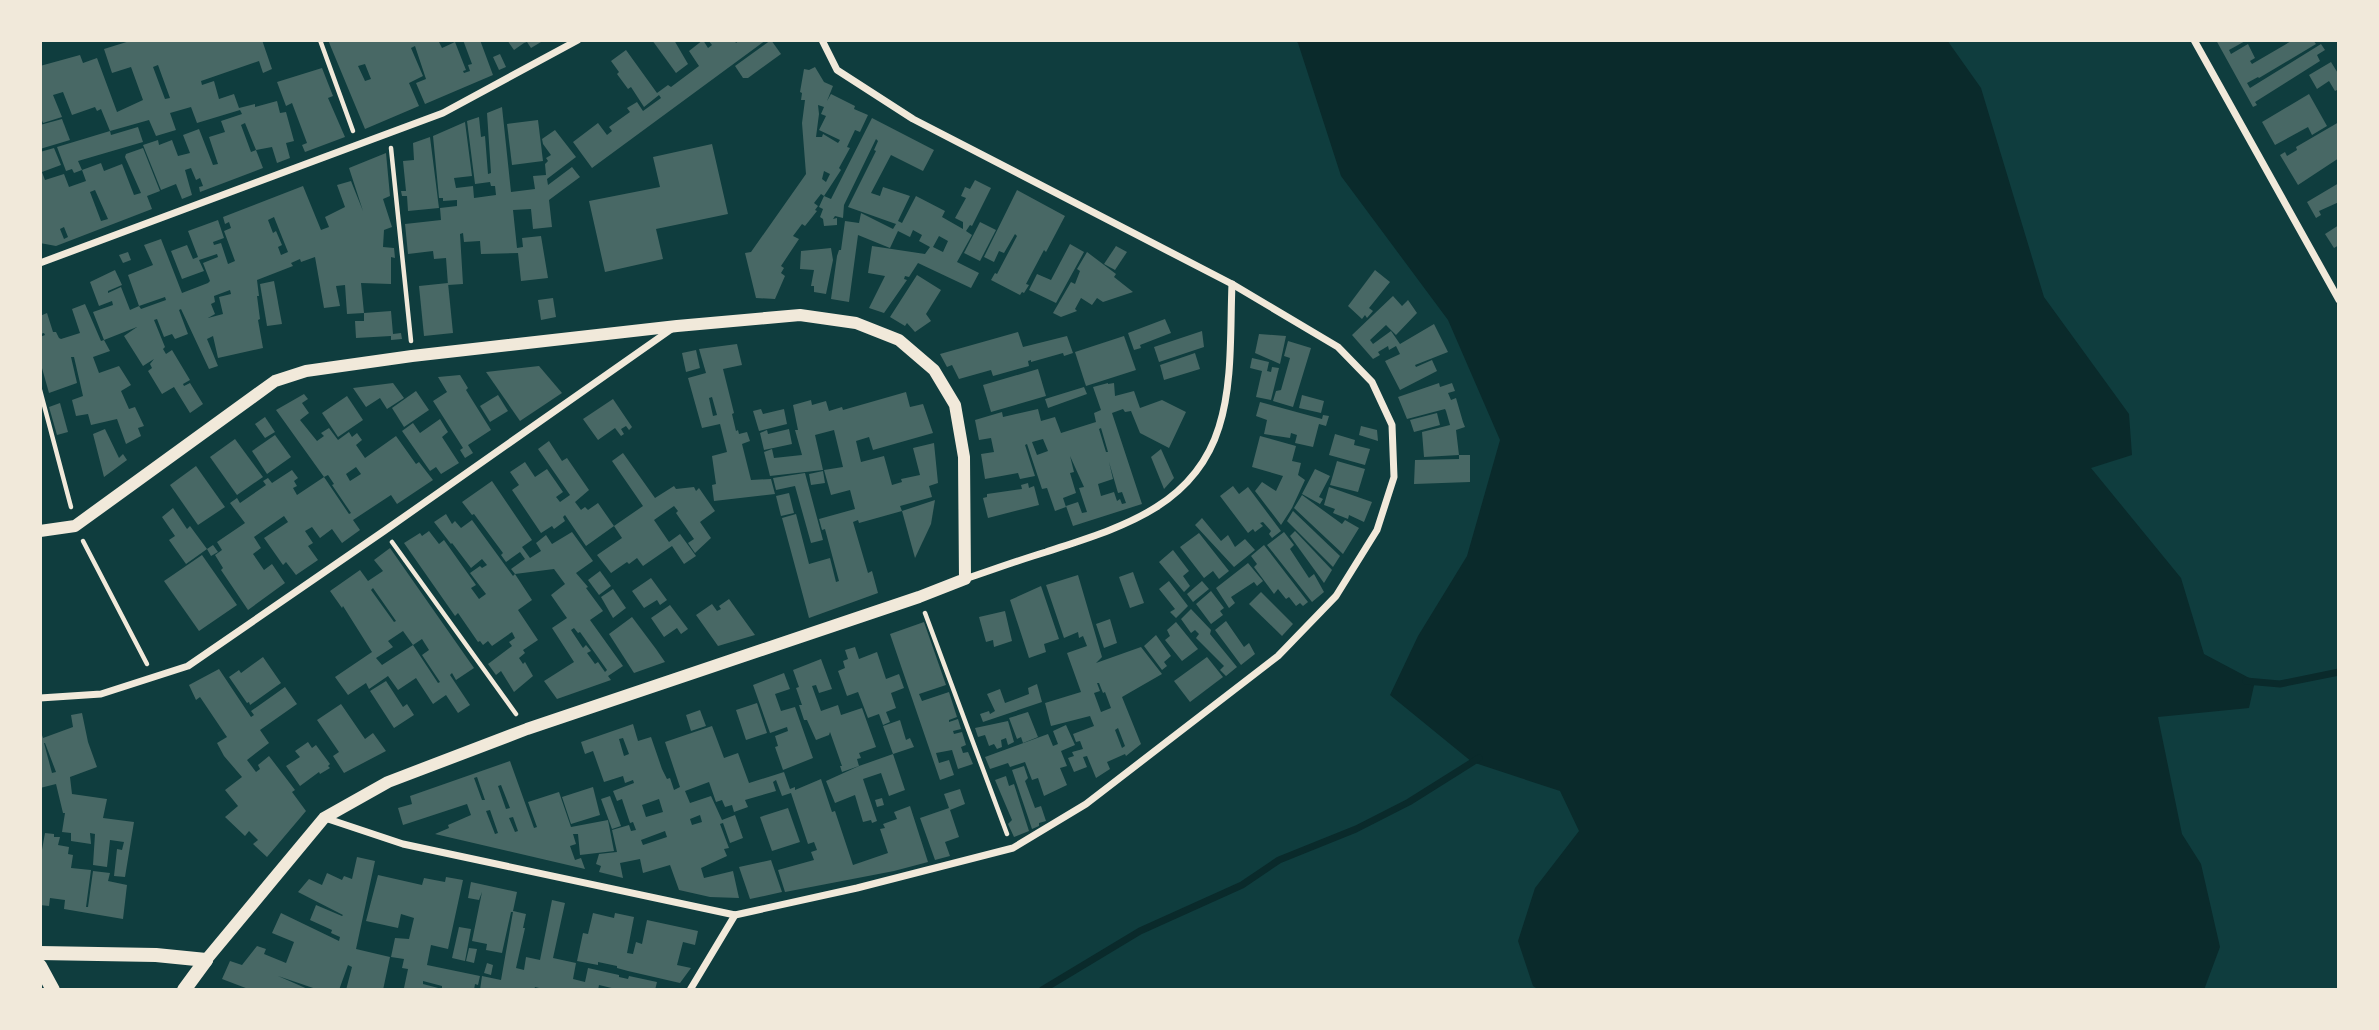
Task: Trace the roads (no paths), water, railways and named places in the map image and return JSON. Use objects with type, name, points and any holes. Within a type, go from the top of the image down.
[{"type":"main road","points":[[40,953],[156,955],[206,960]]},
{"type":"main road","points":[[184,990],[206,960]]},
{"type":"main road","points":[[40,966],[53,990]]},
{"type":"street","points":[[40,263],[443,113],[578,40]]},
{"type":"street","points":[[324,818],[403,844],[735,915],[857,888],[1013,848],[1086,804],[1278,656],[1336,596],[1377,530],[1394,477],[1392,425],[1372,382],[1338,347],[1232,284],[913,119],[837,70],[822,40]]},
{"type":"street","points":[[2194,40],[2339,300]]},
{"type":"street","points":[[206,960],[324,818],[388,782],[527,729],[1104,534],[1144,515],[1184,487],[1208,457],[1220,425],[1227,384],[1232,284]]},
{"type":"street","points":[[40,531],[75,526],[275,381],[306,371],[412,356],[800,315],[856,323],[899,341],[934,370],[955,405],[964,457],[965,579]]},
{"type":"street","points":[[40,698],[100,694],[188,666],[677,326]]},
{"type":"street","points":[[690,990],[735,915]]},
{"type":"water","points":[[1295,40],[1947,40],[1981,88],[2044,297],[2129,414],[2132,455],[2091,468],[2181,578],[2204,654],[2255,681],[2249,708],[2158,717],[2182,834],[2201,864],[2220,947],[2204,990],[1539,990],[1533,986],[1518,941],[1535,888],[1579,831],[1560,791],[1472,762],[1390,695],[1418,636],[1467,556],[1500,440],[1448,320],[1341,176]]},
{"type":"waterway","points":[[2246,681],[2280,684],[2339,672]]},
{"type":"waterway","points":[[1042,990],[1140,931],[1242,885],[1279,860],[1356,829],[1409,802],[1479,758]]}]
